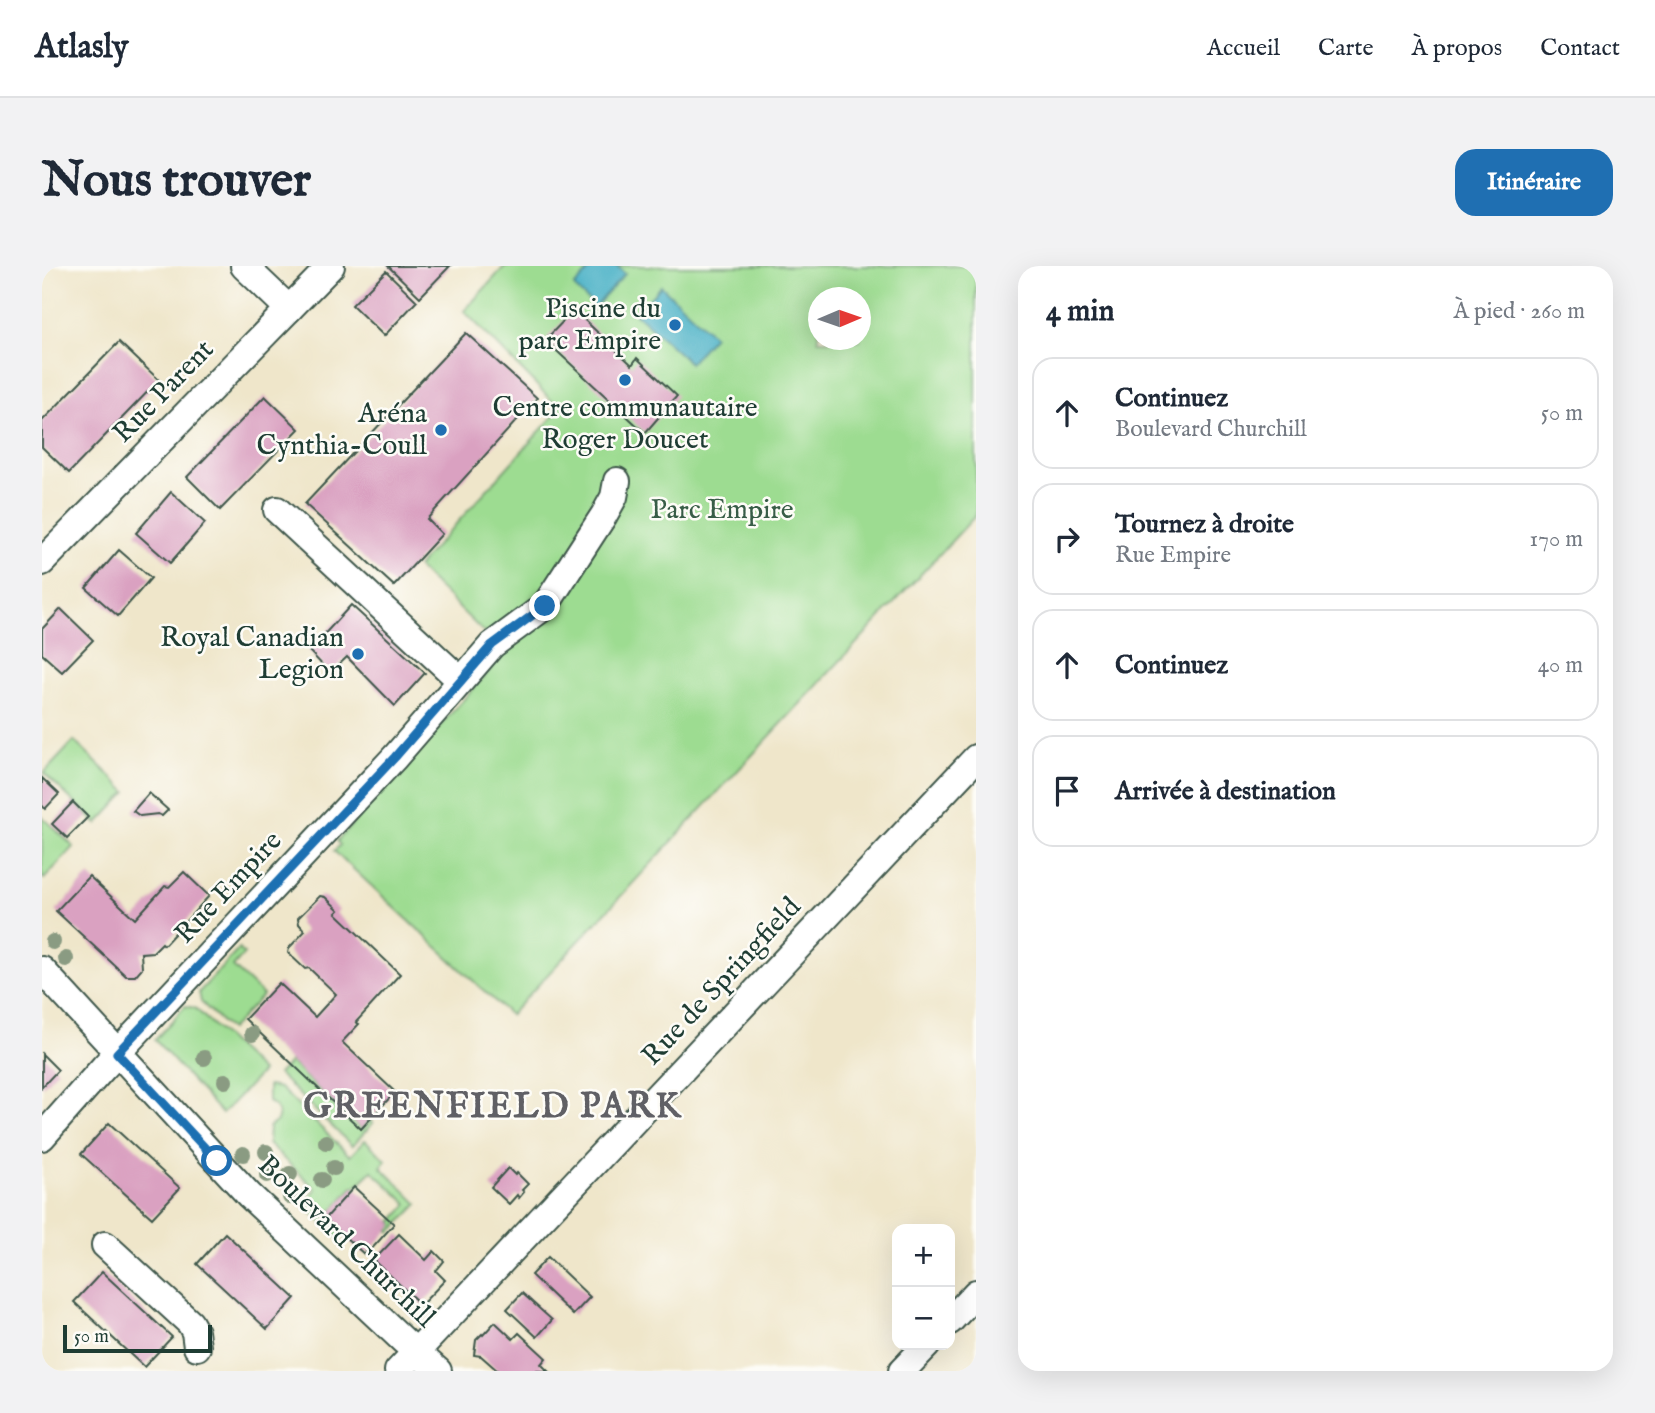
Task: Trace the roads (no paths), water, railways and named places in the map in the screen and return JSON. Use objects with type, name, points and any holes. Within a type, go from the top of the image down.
[{"type":"street","points":[[244,266],[289,309]]},
{"type":"street","name":"Rue Parent","points":[[42,562],[331,266]]},
{"type":"street","name":"Rue Empire","points":[[42,1137],[117,1053],[388,764],[492,645],[545,606],[604,515],[614,497],[617,481]]},
{"type":"street","points":[[276,510],[460,680]]},
{"type":"street","name":"Rue de Springfield","points":[[407,1362],[976,758]]},
{"type":"street","name":"Boulevard Churchill","points":[[42,971],[407,1362],[438,1371]]},
{"type":"street","points":[[105,1245],[190,1322],[195,1332],[197,1347]]},
{"type":"street","points":[[955,1316],[976,1293]]},
{"type":"street","points":[[902,1371],[922,1350]]},
{"type":"water","points":[[593,266],[617,266],[625,274],[595,307],[574,287]]},
{"type":"water","name":"Piscine du parc Empire","points":[[661,286],[714,336],[690,363],[636,314]]},
{"type":"place","name":"Piscine du parc Empire","points":[[675,325]]},
{"type":"place","name":"Centre communautaire Roger Doucet","points":[[625,380]]},
{"type":"place","name":"Aréna Cynthia-Coull","points":[[441,430]]},
{"type":"place","name":"Royal Canadian Legion","points":[[358,654]]},
{"type":"district","name":"GREENFIELD PARK","points":[[493,1107]]},
{"type":"park label","name":"Parc Empire","points":[[722,510]]}]
